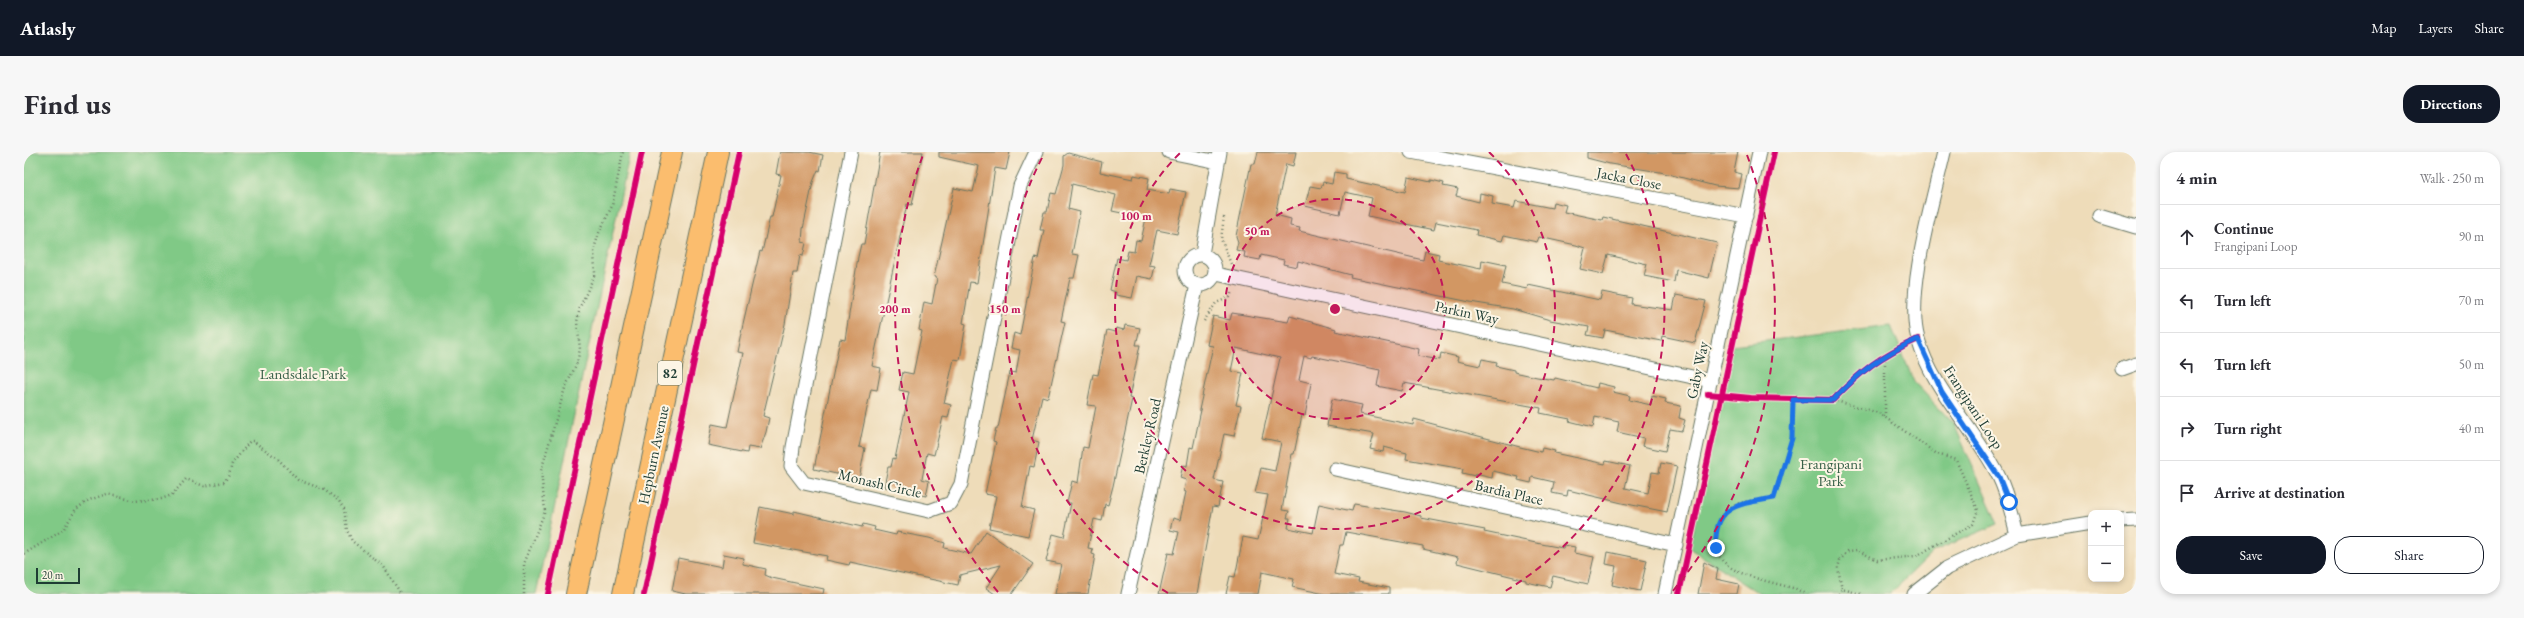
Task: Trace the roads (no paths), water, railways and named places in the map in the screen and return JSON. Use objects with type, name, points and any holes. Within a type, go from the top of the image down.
[{"type":"main road","points":[[576,594],[672,152]]},
{"type":"main road","name":"Hepburn Avenue","points":[[623,594],[718,152]]},
{"type":"street","name":"Monash Circle","points":[[851,152],[793,447],[792,466],[804,483],[929,510],[951,503],[961,484],[1020,186],[1036,152]]},
{"type":"street","points":[[1169,152],[1219,157],[1202,254]]},
{"type":"street","name":"Jacka Close","points":[[1411,152],[1746,216]]},
{"type":"street","name":"Gaby Way","points":[[1665,594],[1759,152]]},
{"type":"street","name":"Frangipani Loop","points":[[1944,152],[1917,278],[1918,339],[1942,392],[1999,477],[2009,502],[2017,535]]},
{"type":"street","points":[[2099,216],[2136,227]]},
{"type":"street","points":[[1202,254],[1213,261],[1216,274],[1209,283],[1197,285],[1188,278],[1185,267],[1191,258],[1202,254]]},
{"type":"street","name":"Parkin Way","points":[[1216,274],[1711,381]]},
{"type":"street","name":"Berkley Road","points":[[1128,594],[1197,285]]},
{"type":"street","points":[[2122,369],[2136,364]]},
{"type":"street","name":"Bardia Place","points":[[1335,469],[1676,545]]},
{"type":"street","points":[[2124,521],[2136,520]]},
{"type":"street","points":[[1914,594],[1947,568],[2017,535],[2088,523]]},
{"type":"park label","name":"Landsdale Park","points":[[303,373]]},
{"type":"park label","name":"Frangipani Park","points":[[1831,472]]}]
